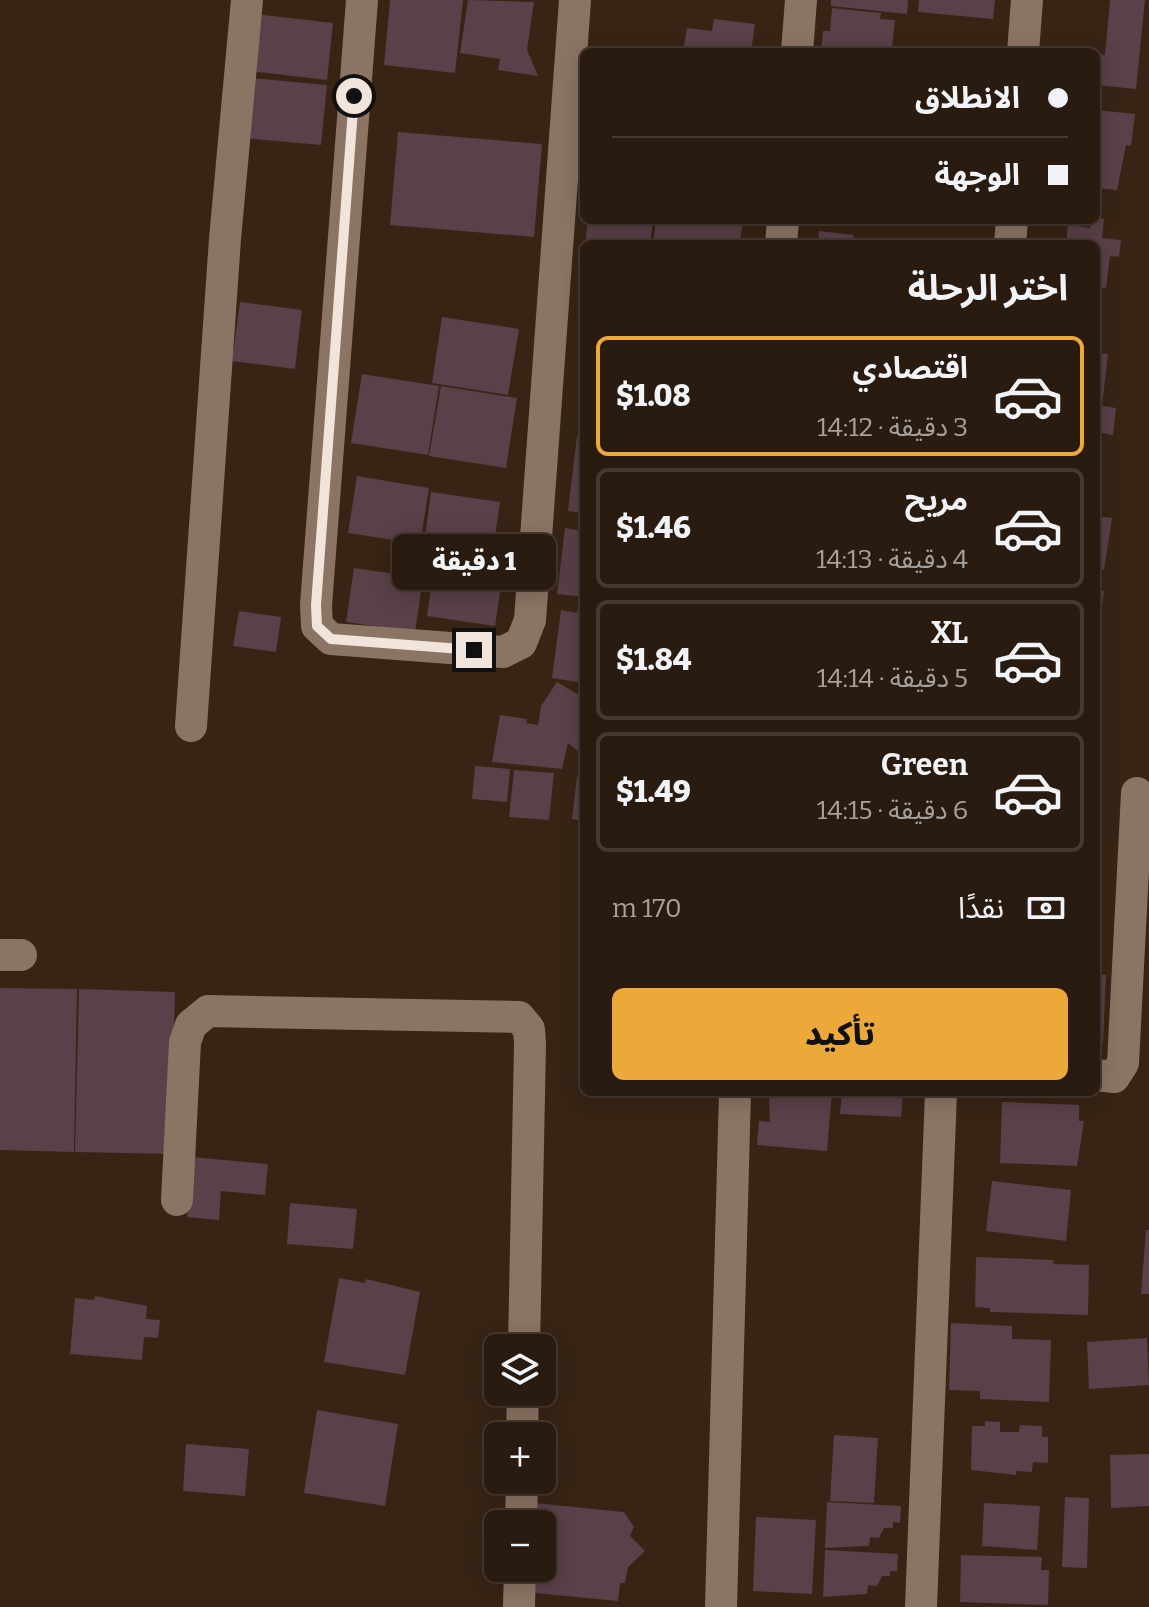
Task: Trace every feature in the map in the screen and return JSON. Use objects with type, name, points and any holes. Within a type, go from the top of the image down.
[{"type":"street","points":[[191,726],[225,239],[247,0]]},
{"type":"street","points":[[362,0],[316,605],[317,626],[331,639],[503,652],[521,643],[530,620],[575,0]]},
{"type":"street","points":[[797,48],[801,0]]},
{"type":"street","points":[[1023,48],[1027,0]]},
{"type":"street","points":[[1100,1075],[1114,1077],[1123,1063],[1137,793]]},
{"type":"street","points":[[177,1200],[185,1042],[198,1015],[208,1011],[519,1017],[529,1029],[530,1044],[524,1334]]},
{"type":"street","points":[[721,1607],[735,1096]]},
{"type":"street","points":[[921,1607],[941,1096]]},
{"type":"street","points":[[519,1607],[520,1582]]},
{"type":"building","points":[[390,0],[463,0],[455,73],[384,65]]},
{"type":"building","points":[[468,0],[534,2],[527,50],[538,76],[498,70],[500,59],[460,53]]},
{"type":"building","points":[[831,0],[908,0],[907,14],[831,6]]},
{"type":"building","points":[[919,0],[995,0],[993,19],[918,12]]},
{"type":"building","points":[[1110,0],[1145,0],[1136,89],[1100,85],[1100,54],[1105,55]]},
{"type":"building","points":[[832,8],[881,13],[880,19],[895,20],[892,47],[899,48],[821,48],[823,31],[830,31]]},
{"type":"building","points":[[255,14],[333,23],[327,80],[249,71]]},
{"type":"building","points":[[714,19],[755,24],[752,48],[684,48],[687,28],[712,31]]},
{"type":"building","points":[[250,78],[327,85],[321,145],[244,138]]},
{"type":"building","points":[[1100,110],[1135,114],[1131,146],[1126,145],[1117,190],[1100,188]]},
{"type":"building","points":[[398,132],[542,144],[534,237],[390,225]]},
{"type":"building","points":[[1100,218],[1104,219],[1102,238],[1121,240],[1119,257],[1110,256],[1106,288],[1100,287],[1100,240],[1066,240],[1068,225],[1090,228],[1091,224],[1100,224]]},
{"type":"building","points":[[588,224],[652,224],[650,240],[586,240]]},
{"type":"building","points":[[656,224],[742,224],[740,240],[654,240]]},
{"type":"building","points":[[819,231],[854,235],[853,240],[818,240]]},
{"type":"building","points":[[240,302],[302,310],[295,369],[232,361]]},
{"type":"building","points":[[442,317],[519,329],[508,395],[432,383]]},
{"type":"building","points":[[1100,353],[1108,354],[1102,406],[1116,408],[1113,435],[1100,433]]},
{"type":"building","points":[[362,374],[439,386],[428,455],[351,443]]},
{"type":"building","points":[[441,386],[517,398],[506,468],[429,456]]},
{"type":"building","points":[[577,436],[580,436],[580,512],[568,511]]},
{"type":"building","points":[[357,476],[429,488],[420,544],[348,533]]},
{"type":"building","points":[[431,492],[500,502],[492,556],[424,546]]},
{"type":"building","points":[[1100,516],[1112,518],[1104,570],[1100,569]]},
{"type":"building","points":[[565,528],[580,530],[580,597],[557,594]]},
{"type":"building","points":[[435,561],[503,572],[495,626],[427,616]]},
{"type":"building","points":[[354,568],[423,578],[415,632],[346,622]]},
{"type":"building","points":[[1100,590],[1104,591],[1100,623]]},
{"type":"building","points":[[579,600],[580,682],[552,678],[561,610],[577,613]]},
{"type":"building","points":[[239,611],[281,617],[276,652],[233,646]]},
{"type":"building","points":[[557,682],[580,696],[580,753],[568,743],[562,769],[492,762],[500,715],[527,719],[526,723],[538,725],[541,706]]},
{"type":"building","points":[[475,766],[510,769],[507,802],[472,799]]},
{"type":"building","points":[[514,770],[554,773],[549,820],[509,817]]},
{"type":"building","points":[[577,776],[580,776],[580,820],[572,819]]},
{"type":"building","points":[[1100,974],[1106,975],[1103,1043],[1100,1043]]},
{"type":"building","points":[[0,988],[77,989],[74,1152],[0,1150]]},
{"type":"building","points":[[79,989],[175,992],[171,1154],[75,1152]]},
{"type":"building","points":[[769,1096],[832,1096],[827,1151],[757,1145],[759,1121],[770,1122]]},
{"type":"building","points":[[842,1096],[903,1096],[901,1117],[840,1114]]},
{"type":"building","points":[[1002,1102],[1079,1105],[1079,1121],[1084,1121],[1077,1166],[1000,1163]]},
{"type":"building","points":[[192,1157],[268,1164],[265,1195],[221,1191],[219,1220],[187,1217]]},
{"type":"building","points":[[992,1181],[1071,1190],[1066,1241],[986,1231]]},
{"type":"building","points":[[290,1203],[357,1209],[353,1249],[287,1244]]},
{"type":"building","points":[[1146,1230],[1149,1230],[1149,1294],[1141,1294]]},
{"type":"building","points":[[976,1257],[1054,1260],[1053,1264],[1089,1265],[1088,1315],[990,1312],[990,1308],[975,1307]]},
{"type":"building","points":[[339,1278],[365,1283],[366,1279],[420,1292],[405,1375],[324,1362]]},
{"type":"building","points":[[95,1296],[147,1306],[146,1319],[160,1320],[158,1338],[144,1337],[142,1360],[70,1354],[75,1298],[94,1300]]},
{"type":"building","points":[[951,1323],[1012,1326],[1012,1339],[1051,1340],[1049,1402],[980,1399],[980,1391],[949,1390]]},
{"type":"building","points":[[1147,1338],[1149,1385],[1089,1389],[1087,1342]]},
{"type":"building","points":[[317,1410],[398,1424],[385,1506],[304,1493]]},
{"type":"building","points":[[985,1421],[1000,1422],[1000,1432],[1019,1432],[1020,1425],[1042,1426],[1042,1437],[1048,1437],[1048,1463],[1033,1462],[1032,1472],[1016,1471],[1016,1475],[971,1470],[972,1426],[985,1426]]},
{"type":"building","points":[[834,1435],[878,1438],[874,1503],[830,1501]]},
{"type":"building","points":[[186,1444],[249,1449],[245,1496],[183,1491]]},
{"type":"building","points":[[1149,1454],[1149,1506],[1111,1508],[1110,1455]]},
{"type":"building","points":[[1065,1497],[1089,1498],[1087,1568],[1062,1567]]},
{"type":"building","points":[[827,1502],[901,1506],[900,1523],[893,1522],[893,1528],[884,1528],[879,1538],[870,1537],[869,1546],[825,1548]]},
{"type":"building","points":[[534,1503],[624,1512],[634,1527],[630,1536],[645,1551],[628,1567],[625,1583],[620,1583],[618,1601],[525,1592],[526,1582],[556,1582],[556,1510],[533,1510]]},
{"type":"building","points":[[984,1503],[1040,1506],[1037,1550],[982,1546]]},
{"type":"building","points":[[756,1517],[816,1520],[812,1594],[753,1591]]},
{"type":"building","points":[[825,1550],[898,1554],[897,1571],[890,1571],[890,1576],[882,1576],[877,1586],[868,1585],[867,1594],[823,1597]]},
{"type":"building","points":[[961,1555],[1042,1557],[1041,1570],[1049,1570],[1048,1605],[960,1602]]},
{"type":"route","points":[[354,96],[316,605],[317,626],[331,639],[474,650]]}]
